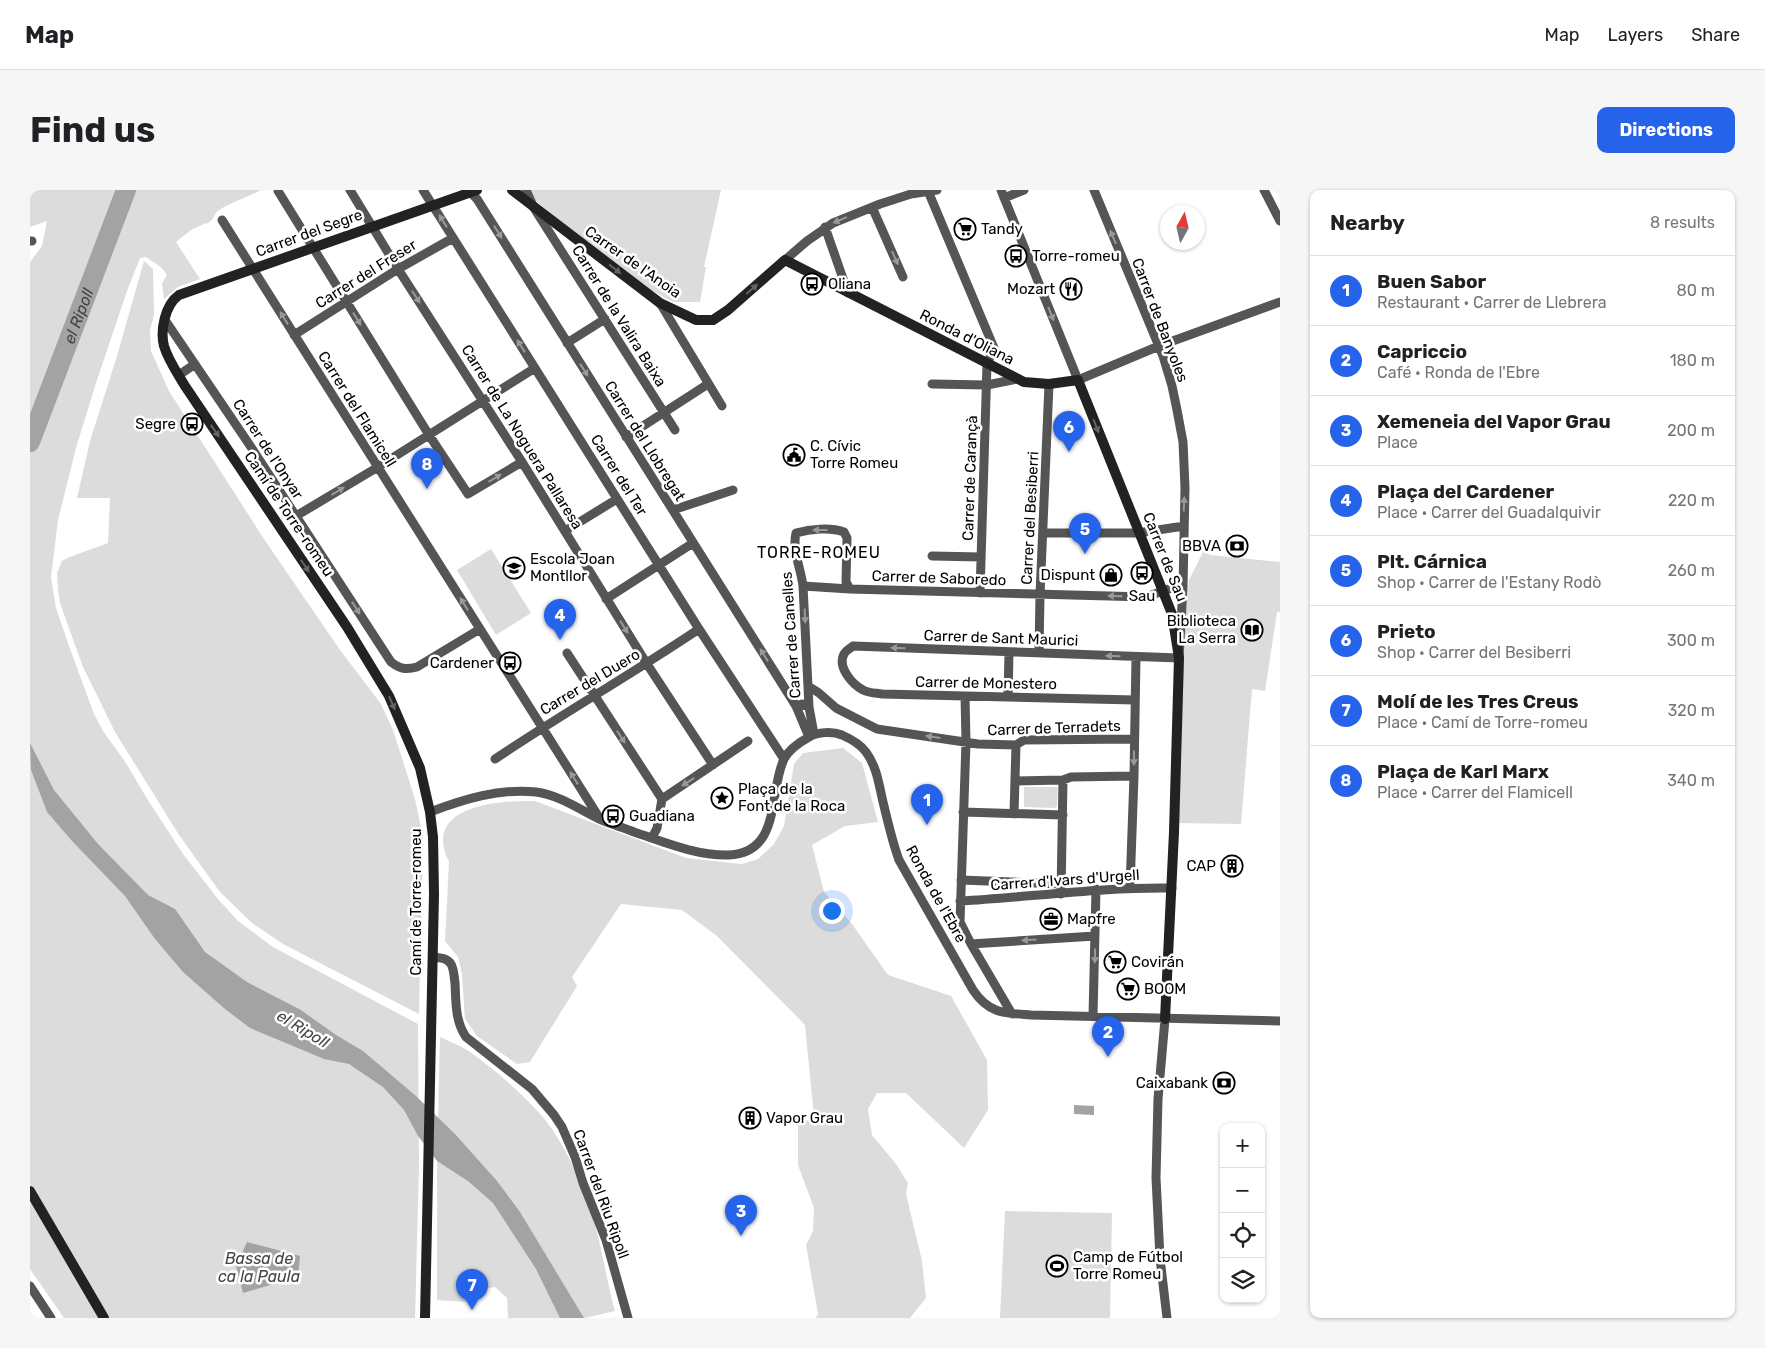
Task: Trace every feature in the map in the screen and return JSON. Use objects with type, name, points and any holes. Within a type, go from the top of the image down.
[{"type":"street","name":"Carrer de La Noguera Pallaresa","points":[[350,190],[647,664],[713,765]]},
{"type":"street","name":"Carrer del Ter","points":[[423,190],[617,499],[784,759]]},
{"type":"street","points":[[1002,194],[1024,190]]},
{"type":"street","name":"Carrer de Banyoles","points":[[1094,190],[1159,346],[1172,386],[1183,442],[1185,488],[1179,658]]},
{"type":"street","points":[[1264,190],[1280,221]]},
{"type":"street","points":[[278,191],[429,435],[468,494],[522,462]]},
{"type":"street","name":"Carrer del Segre","points":[[165,320],[168,308],[180,295],[474,191]]},
{"type":"street","name":"Carrer del Llobregat","points":[[474,191],[567,343],[796,706],[812,736]]},
{"type":"street","name":"Carrer de l'Anoia","points":[[518,191],[534,208],[660,303],[696,320],[713,320],[789,262],[807,241],[825,227],[872,207],[911,194],[932,191]]},
{"type":"street","name":"Carrer de Carançà","points":[[932,191],[994,348],[987,364],[980,593]]},
{"type":"street","name":"Carrer de Sau","points":[[1002,194],[1138,534],[1172,614],[1179,658],[1172,888],[1165,1019]]},
{"type":"street","points":[[872,207],[903,277]]},
{"type":"street","name":"Carrer de la Valira Baixa","points":[[534,208],[675,430]]},
{"type":"street","name":"Carrer del Flamicell","points":[[222,220],[600,819]]},
{"type":"street","points":[[825,227],[848,293]]},
{"type":"street","name":"Carrer del Freser","points":[[294,335],[398,269],[453,238]]},
{"type":"street","name":"Ronda d'Oliana","points":[[789,262],[1024,382],[1049,384],[1078,380]]},
{"type":"street","points":[[1078,380],[1159,346],[1280,302]]},
{"type":"street","points":[[660,303],[722,406]]},
{"type":"street","name":"Carrer de l'Onyar","points":[[165,320],[391,662],[399,668],[408,670],[417,667],[480,629]]},
{"type":"street","name":"Camí de Torre-romeu","points":[[165,320],[163,327],[164,347],[179,375],[347,627],[389,696],[420,768],[430,812],[433,837],[434,894],[425,1318]]},
{"type":"street","points":[[567,343],[604,320]]},
{"type":"street","points":[[179,375],[195,364]]},
{"type":"street","points":[[296,516],[378,467],[535,368]]},
{"type":"street","points":[[932,384],[986,385],[1017,379]]},
{"type":"street","points":[[626,437],[708,384]]},
{"type":"street","name":"Carrer del Besiberri","points":[[1039,653],[1049,384]]},
{"type":"street","points":[[672,510],[733,490]]},
{"type":"street","points":[[565,531],[617,499]]},
{"type":"street","points":[[1043,533],[1138,534],[1184,526]]},
{"type":"street","name":"Carrer de Canelles","points":[[809,707],[804,586],[794,542],[796,533],[805,530],[838,530],[844,532],[847,538],[846,582],[850,589]]},
{"type":"street","points":[[606,599],[694,543]]},
{"type":"street","points":[[932,556],[981,557]]},
{"type":"street","points":[[1162,590],[1183,584]]},
{"type":"street","name":"Carrer de Saboredo","points":[[804,586],[980,593],[1146,596],[1162,590]]},
{"type":"street","name":"Carrer del Duero","points":[[495,759],[700,629]]},
{"type":"street","name":"Carrer de Sant Maurici","points":[[845,671],[842,659],[844,652],[853,646],[1179,658]]},
{"type":"street","points":[[1008,697],[1009,652]]},
{"type":"street","points":[[567,653],[662,799],[657,828],[652,838]]},
{"type":"street","points":[[1130,888],[1136,657]]},
{"type":"street","name":"Carrer de Monestero","points":[[845,671],[851,681],[864,691],[882,694],[1135,700]]},
{"type":"street","name":"Carrer de Terradets","points":[[808,686],[836,708],[877,729],[978,744],[1016,745],[1024,740],[1134,739]]},
{"type":"street","points":[[966,696],[960,922],[970,944],[1012,1014]]},
{"type":"street","points":[[430,812],[458,802],[497,793],[538,792],[564,800],[600,819],[692,851],[730,855],[742,852],[762,840],[768,828],[784,759],[793,748],[812,736],[809,707],[802,704],[796,706]]},
{"type":"street","name":"Ronda de l'Ebre","points":[[812,736],[829,733],[841,735],[854,742],[866,752],[876,769],[892,840],[899,860],[978,998],[994,1010],[1012,1014],[1280,1021]]},
{"type":"street","points":[[662,799],[748,741]]},
{"type":"street","points":[[1014,814],[1016,745]]},
{"type":"street","points":[[1016,781],[1063,780],[1071,777],[1134,776]]},
{"type":"street","points":[[1062,889],[1063,780]]},
{"type":"street","points":[[963,812],[1063,814]]},
{"type":"street","name":"Carrer d'Ivars d'Urgell","points":[[962,880],[1062,889],[1172,888]]},
{"type":"street","name":"Carrer d'Ivars d'Urgell","points":[[960,901],[1062,889]]},
{"type":"street","points":[[1093,1016],[1096,889]]},
{"type":"street","points":[[970,944],[1095,936]]},
{"type":"street","name":"Carrer del Riu Ripoll","points":[[433,957],[442,958],[451,964],[454,971],[457,1017],[459,1026],[466,1037],[532,1089],[562,1127],[606,1240],[628,1318]]},
{"type":"street","points":[[1165,1019],[1158,1099],[1156,1178],[1160,1258],[1167,1318]]},
{"type":"street","points":[[30,1191],[104,1318]]},
{"type":"street","points":[[30,1286],[51,1318]]},
{"type":"shaded area","points":[[30,190],[261,190],[220,210],[207,224],[191,230],[176,242],[200,279],[178,287],[164,299],[162,283],[167,275],[162,268],[146,257],[140,258],[96,383],[76,448],[58,520],[51,577],[56,608],[94,714],[103,731],[126,763],[183,854],[218,899],[238,921],[273,947],[418,1024],[419,1168],[415,1318],[64,1318],[30,1269],[30,262],[42,246],[47,221],[30,227]]},
{"type":"shaded area","points":[[530,190],[721,190],[704,267],[706,267],[700,302],[673,302],[653,291],[594,250],[535,200]]},
{"type":"shaded area","points":[[144,261],[153,269],[154,315],[150,330],[151,351],[169,391],[264,539],[340,650],[381,704],[393,730],[415,799],[423,837],[419,1014],[283,944],[252,923],[220,892],[179,835],[115,732],[83,667],[60,603],[57,573],[62,561],[67,558],[108,543],[110,498],[77,498],[90,441]]},
{"type":"shaded area","points":[[491,549],[531,613],[496,635],[457,570]]},
{"type":"shaded area","points":[[1204,550],[1210,555],[1280,562],[1280,612],[1277,612],[1265,691],[1252,689],[1241,824],[1177,823],[1185,623],[1189,580]]},
{"type":"shaded area","points":[[843,748],[862,763],[878,822],[845,826],[812,845],[824,892],[852,924],[888,975],[951,996],[987,1060],[988,1110],[964,1148],[906,1093],[877,1093],[868,1109],[872,1135],[896,1164],[908,1183],[906,1194],[922,1261],[926,1298],[910,1318],[816,1318],[818,1314],[806,1245],[813,1231],[814,1208],[798,1165],[798,1125],[814,1117],[805,1025],[717,936],[682,910],[621,904],[572,977],[577,986],[530,1062],[517,1064],[477,1036],[465,1019],[462,974],[458,957],[445,941],[449,862],[443,843],[445,829],[454,818],[468,810],[502,802],[535,801],[686,858],[742,864],[758,859],[774,844],[784,826],[794,764],[803,753]]},
{"type":"shaded area","points":[[1024,787],[1058,788],[1057,806],[1055,808],[1024,807]]},
{"type":"shaded area","points":[[440,1037],[467,1050],[506,1081],[542,1116],[559,1140],[574,1168],[591,1211],[615,1311],[585,1318],[508,1318],[507,1298],[495,1287],[469,1291],[468,1302],[437,1300],[437,1161]]},
{"type":"shaded area","name":"Camp de Fútbol Torre Romeu","points":[[1005,1211],[1112,1213],[1110,1318],[1000,1318]]},
{"type":"water","points":[[30,743],[54,790],[98,844],[148,895],[175,909],[205,952],[247,982],[301,1010],[336,1035],[363,1051],[416,1096],[455,1134],[497,1181],[520,1212],[584,1318],[560,1318],[536,1269],[493,1203],[468,1181],[437,1161],[418,1136],[404,1110],[383,1087],[349,1064],[324,1059],[250,1028],[183,972],[155,939],[125,896],[47,812],[31,770]]},
{"type":"water","points":[[1074,1105],[1094,1106],[1094,1115],[1074,1114]]},
{"type":"water","name":"Bassa de ca la Paula","points":[[247,1242],[300,1256],[298,1277],[243,1293],[236,1266]]},
{"type":"waterway","name":"el Ripoll","points":[[30,442],[126,190]]},
{"type":"place","name":"Tandy","points":[[965,229]]},
{"type":"place","name":"Torre-romeu","points":[[1016,256]]},
{"type":"place","name":"Oliana","points":[[812,284]]},
{"type":"place","name":"Mozart","points":[[1071,289]]},
{"type":"place","name":"Segre","points":[[192,424]]},
{"type":"place","name":"Prieto","points":[[1069,452]]},
{"type":"place","name":"C. Cívic Torre Romeu","points":[[794,455]]},
{"type":"place","name":"Plaça de Karl Marx","points":[[427,489]]},
{"type":"place","name":"BBVA","points":[[1237,546]]},
{"type":"place","name":"Plt. Cárnica","points":[[1085,554]]},
{"type":"place","name":"Escola Joan Montllor","points":[[514,568]]},
{"type":"place","name":"Sau","points":[[1142,573]]},
{"type":"place","name":"Dispunt","points":[[1111,575]]},
{"type":"place","name":"Biblioteca La Serra","points":[[1252,630]]},
{"type":"place","name":"Plaça del Cardener","points":[[560,640]]},
{"type":"place","name":"Cardener","points":[[510,663]]},
{"type":"place","name":"Plaça de la Font de la Roca","points":[[722,798]]},
{"type":"place","name":"Guadiana","points":[[613,816]]},
{"type":"place","name":"Buen Sabor","points":[[927,825]]},
{"type":"place","name":"CAP","points":[[1232,866]]},
{"type":"place","name":"Mapfre","points":[[1051,919]]},
{"type":"place","name":"Covirán","points":[[1115,962]]},
{"type":"place","name":"BOOM","points":[[1128,989]]},
{"type":"place","name":"Capriccio","points":[[1108,1057]]},
{"type":"place","name":"Caixabank","points":[[1224,1083]]},
{"type":"place","name":"Vapor Grau","points":[[750,1118]]},
{"type":"place","name":"Xemeneia del Vapor Grau","points":[[741,1236]]},
{"type":"place","name":"Camp de Fútbol Torre Romeu","points":[[1057,1266]]},
{"type":"place","name":"Molí de les Tres Creus","points":[[472,1310]]},
{"type":"district","name":"TORRE-ROMEU","points":[[819,552]]}]
